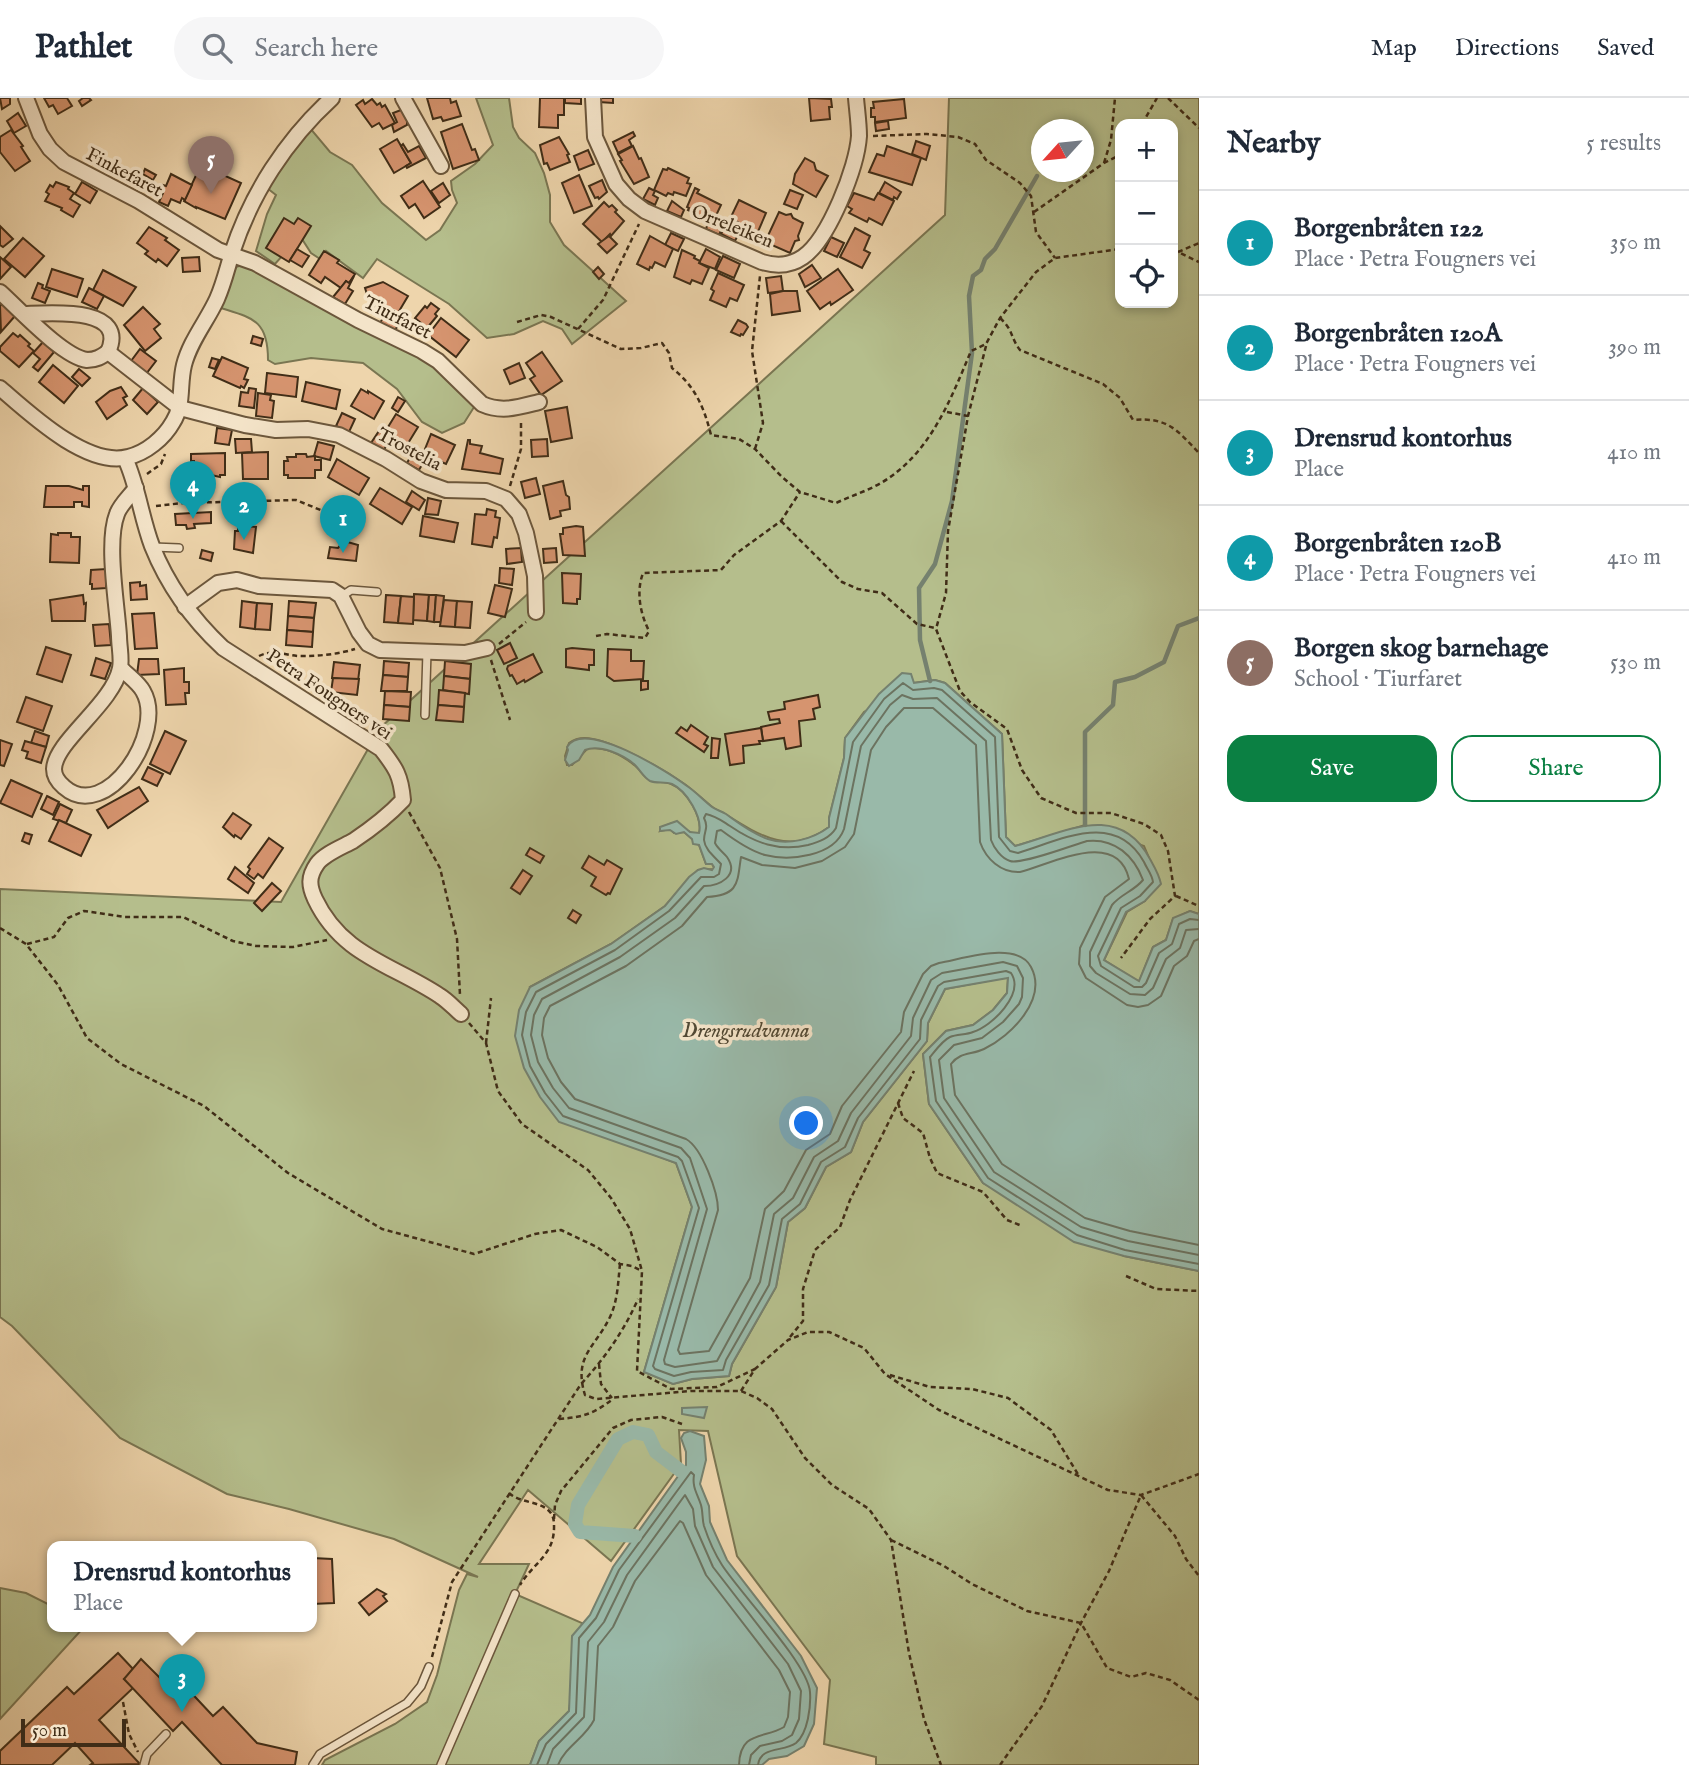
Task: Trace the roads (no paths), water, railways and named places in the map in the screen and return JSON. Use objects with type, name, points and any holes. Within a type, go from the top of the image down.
[{"type":"street","name":"Finkefaret","points":[[26,98],[40,134],[50,149],[65,162],[139,201],[218,250],[232,253]]},
{"type":"street","points":[[0,388],[28,412],[79,448],[102,457],[125,458],[158,441],[173,423],[180,408],[184,365],[227,276],[232,253],[260,186],[285,148],[332,98]]},
{"type":"street","points":[[403,98],[441,166]]},
{"type":"street","name":"Orreleiken","points":[[593,98],[595,137],[616,184],[629,199],[645,212],[776,266],[802,259],[813,249],[836,211],[850,176],[859,136],[856,98]]},
{"type":"street","name":"Tiurfaret","points":[[232,253],[283,277],[438,361],[482,404],[507,410],[539,402]]},
{"type":"street","points":[[0,292],[69,354],[90,360],[100,358],[108,352],[111,345],[112,334],[106,325],[97,319],[53,313],[25,314]]},
{"type":"street","points":[[108,352],[180,408]]},
{"type":"street","name":"Trostelia","points":[[180,408],[245,425],[276,430],[308,429],[340,435],[421,481],[446,490],[486,491],[506,499],[519,514],[526,533],[535,576],[536,612]]},
{"type":"street","name":"Petra Fougners vei","points":[[125,458],[134,478],[153,547],[169,582],[185,607],[223,648],[381,749],[399,775],[403,800],[389,815],[319,861],[312,871],[309,883],[328,922],[341,936],[372,960],[442,997],[461,1014]]},
{"type":"street","points":[[121,668],[143,690],[150,711],[146,734],[135,760],[115,782],[99,793],[82,796],[69,791],[58,782],[54,771],[56,757],[103,701],[121,668],[112,536],[117,513],[136,488]]},
{"type":"street","points":[[185,607],[218,583],[237,580],[259,586],[332,590],[341,596],[368,644],[380,650],[465,653],[487,649]]},
{"type":"lane","points":[[153,547],[179,548]]},
{"type":"lane","points":[[341,596],[351,590],[377,592]]},
{"type":"lane","points":[[425,715],[427,652]]},
{"type":"lane","points":[[441,1765],[514,1594]]},
{"type":"lane","points":[[313,1765],[320,1754],[407,1703],[421,1686],[429,1667]]},
{"type":"lane","points":[[144,1764],[147,1754],[166,1734]]},
{"type":"water","name":"Drengsrudvanna","points":[[902,673],[911,674],[914,683],[935,680],[945,683],[1002,734],[1006,837],[1015,846],[1071,829],[1106,826],[1122,830],[1137,841],[1150,859],[1161,884],[1145,901],[1126,912],[1104,960],[1139,981],[1153,947],[1166,940],[1173,918],[1190,911],[1199,914],[1199,1271],[1124,1256],[1074,1242],[983,1183],[929,1104],[923,1054],[946,1031],[973,1025],[993,1010],[1007,993],[1008,978],[945,989],[928,1023],[927,1041],[863,1122],[851,1152],[826,1167],[805,1208],[788,1222],[776,1287],[732,1364],[729,1376],[692,1379],[673,1384],[644,1372],[692,1207],[676,1163],[559,1122],[540,1097],[524,1068],[515,1036],[519,1010],[530,987],[611,944],[665,906],[698,870],[712,870],[714,867],[712,864],[706,864],[699,845],[693,844],[692,839],[684,832],[676,834],[670,830],[660,831],[660,827],[677,821],[690,832],[699,833],[699,820],[683,792],[669,783],[650,781],[630,761],[605,749],[585,750],[579,760],[569,766],[565,760],[567,747],[576,740],[590,739],[626,750],[677,779],[712,807],[757,834],[776,841],[800,840],[829,827],[844,758],[845,738],[879,694]]},
{"type":"water","points":[[707,1407],[704,1418],[682,1414],[682,1408]]},
{"type":"water","points":[[690,1431],[704,1436],[706,1460],[700,1484],[709,1506],[710,1522],[727,1560],[801,1656],[817,1688],[814,1724],[804,1746],[787,1756],[769,1759],[762,1765],[530,1765],[539,1741],[569,1711],[572,1636],[590,1615],[613,1567],[686,1465],[686,1452],[681,1438],[684,1433]]},
{"type":"waterway","points":[[930,681],[920,640],[919,588],[935,564],[952,501],[972,353],[969,296],[973,276],[981,270],[985,259],[995,249],[1034,182]]},
{"type":"waterway","points":[[1085,825],[1085,732],[1113,705],[1115,682],[1135,677],[1164,662],[1178,626],[1199,618]]},
{"type":"waterway","points":[[635,1536],[580,1532],[575,1524],[578,1505],[618,1439],[633,1432],[648,1435],[656,1452],[681,1471]]},
{"type":"place","name":"Borgen skog barnehage","points":[[211,194]]},
{"type":"place","name":"Borgenbråten 120B","points":[[193,519]]},
{"type":"place","name":"Borgenbråten 120A","points":[[244,540]]},
{"type":"place","name":"Borgenbråten 122","points":[[343,553]]},
{"type":"place","name":"Drensrud kontorhus","points":[[182,1712]]}]
